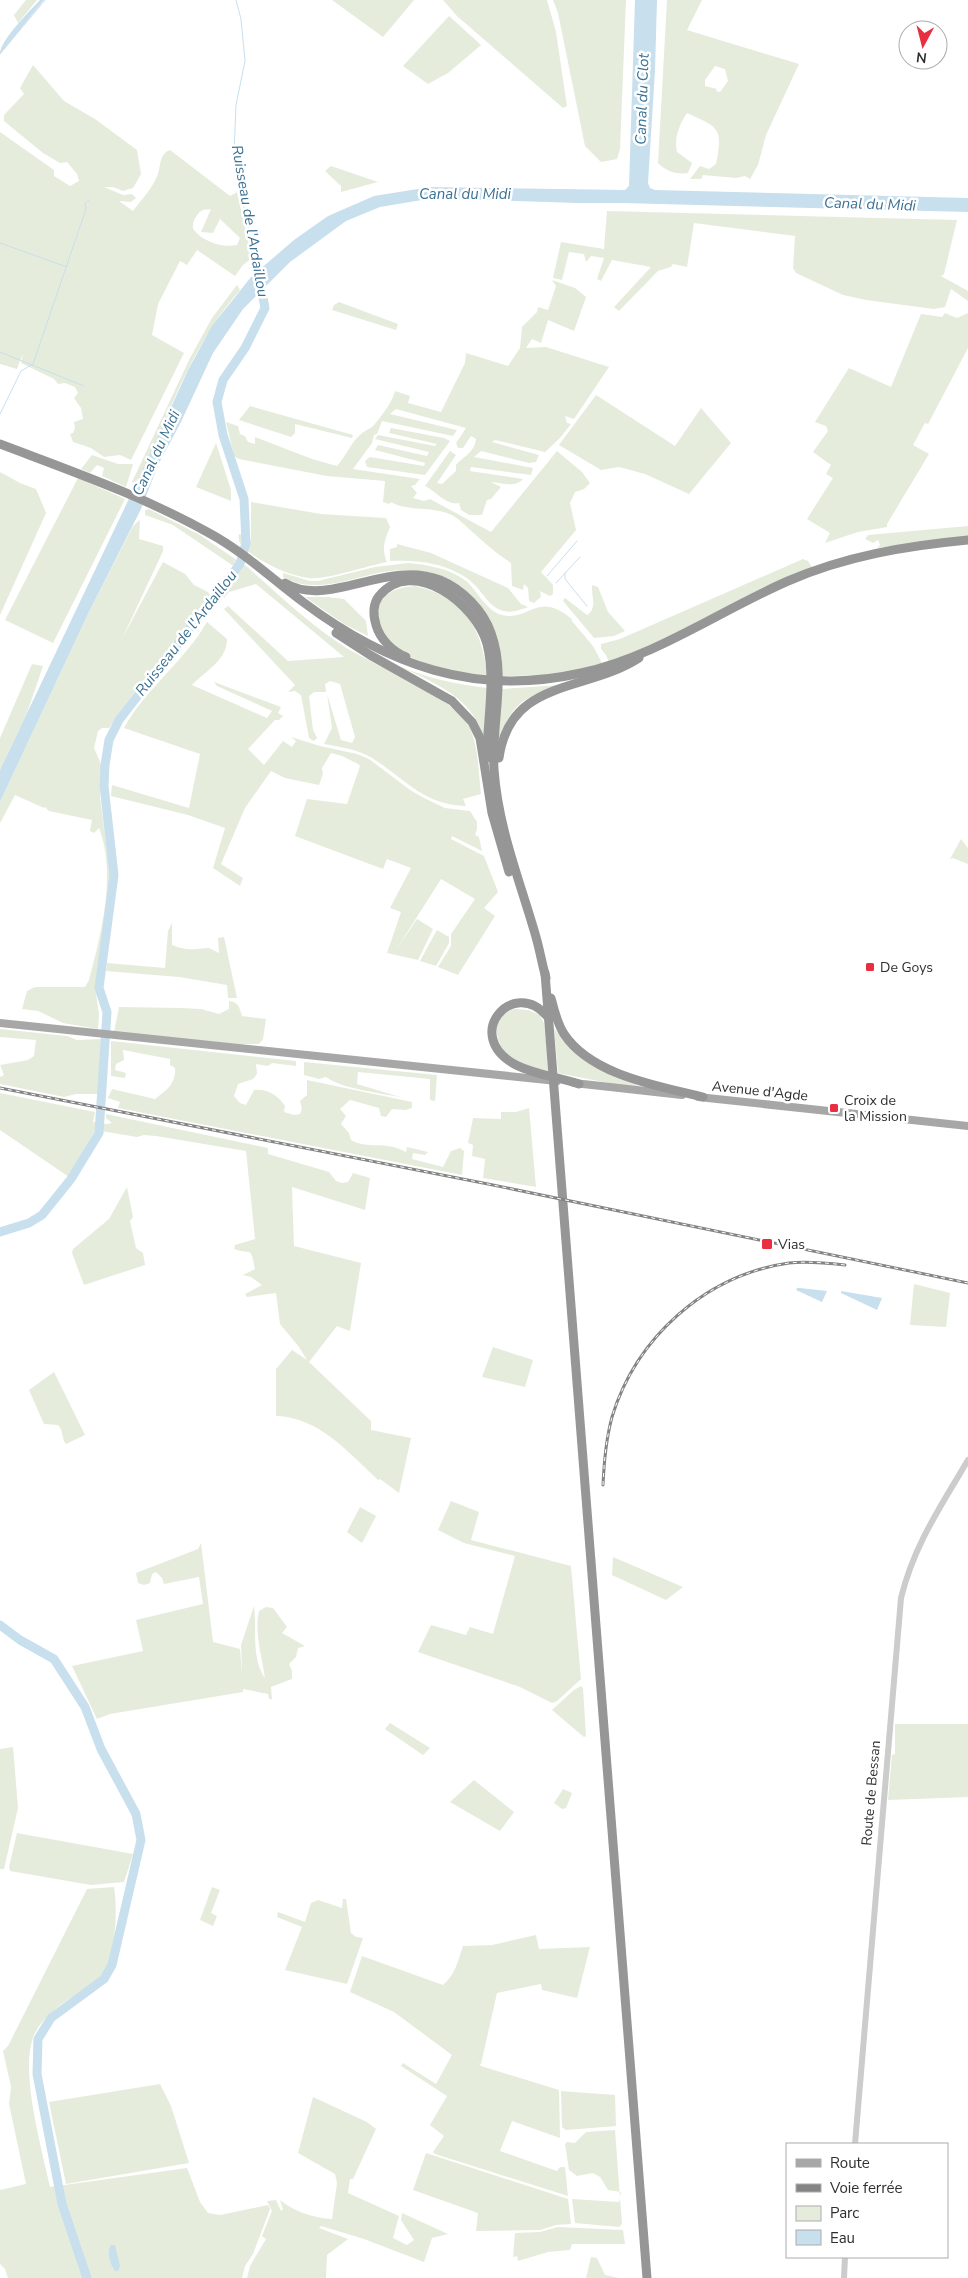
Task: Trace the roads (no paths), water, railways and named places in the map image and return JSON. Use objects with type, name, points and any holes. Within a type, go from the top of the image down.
[{"type":"highway","points":[[0,444],[120,490],[192,524],[291,587],[307,591],[322,591],[390,575],[412,574],[439,580],[468,599],[484,618],[491,631],[497,654],[492,787]]},
{"type":"highway","points":[[492,787],[502,738],[511,720],[521,709],[544,695],[639,658],[789,584],[832,568],[900,551],[968,542]]},
{"type":"highway","points":[[617,666],[788,581],[831,565],[854,557],[899,548],[968,542]]},
{"type":"highway","points":[[247,559],[324,621],[377,653],[400,663],[438,674],[508,682],[558,681],[600,672]]},
{"type":"highway","points":[[247,559],[344,631],[393,657],[439,672],[479,680]]},
{"type":"highway","points":[[439,672],[399,654],[386,643],[378,630],[374,606],[377,599],[391,585],[414,581],[436,587],[448,593],[464,605],[483,632],[489,655],[492,787],[497,835],[536,954],[548,1020]]},
{"type":"highway","points":[[324,621],[333,631],[364,651],[452,701],[465,712],[480,738],[505,836],[536,937],[557,1020],[565,1034],[586,1057],[646,1082],[703,1097]]},
{"type":"highway","points":[[544,973],[647,2278]]},
{"type":"highway","points":[[548,1020],[538,1008],[527,1004],[503,1007],[494,1018],[491,1030],[495,1045],[505,1058],[517,1065],[579,1084]]},
{"type":"main road","name":"Avenue d'Agde","points":[[0,1023],[968,1126]]},
{"type":"street","name":"Route de Bessan","points":[[855,2143],[901,1598],[908,1570],[918,1546],[968,1460]]},
{"type":"street","points":[[844,2278],[845,2258]]},
{"type":"water","points":[[40,0],[44,0],[0,54],[1,48],[10,34]]},
{"type":"water","points":[[635,0],[657,0],[648,183],[650,188],[655,190],[968,198],[968,212],[428,199],[380,207],[346,221],[290,262],[243,309],[213,353],[180,424],[159,463],[141,509],[87,616],[0,802],[0,770],[188,370],[212,326],[251,277],[294,240],[328,216],[374,196],[430,187],[625,190],[629,186]]},
{"type":"water","points":[[797,1288],[827,1291],[822,1302],[796,1290]]},
{"type":"water","points":[[841,1291],[882,1298],[877,1310],[841,1293]]},
{"type":"water","points":[[111,2245],[115,2245],[120,2266],[118,2271],[115,2271],[109,2258]]},
{"type":"waterway","points":[[0,54],[45,0]]},
{"type":"waterway","name":"Ruisseau de l'Ardaillou","points":[[236,0],[241,19],[245,61],[236,105],[234,152],[239,186],[255,255]]},
{"type":"waterway","points":[[0,414],[21,371],[33,364],[86,209],[85,204],[89,200]]},
{"type":"waterway","points":[[0,243],[67,267]]},
{"type":"waterway","name":"Ruisseau de l'Ardaillou","points":[[0,1232],[29,1223],[42,1215],[71,1179],[99,1133],[107,1012],[99,988],[114,875],[104,786],[109,740],[119,720],[240,564],[246,543],[244,499],[223,435],[217,402],[223,380],[245,348],[265,308],[255,255]]},
{"type":"waterway","points":[[0,352],[84,386]]},
{"type":"waterway","points":[[547,576],[577,541]]},
{"type":"waterway","points":[[556,583],[580,557]]},
{"type":"waterway","points":[[565,573],[565,579],[587,606]]},
{"type":"waterway","name":"Ruisseau de l'Ardaillou","points":[[0,1625],[20,1640],[54,1659],[85,1707],[101,1749],[136,1814],[141,1840],[112,1965],[104,1979],[51,2018],[38,2039],[37,2074],[62,2204],[87,2278]]},
{"type":"railway","points":[[0,1088],[488,1184],[968,1283]]},
{"type":"railway","points":[[603,1485],[610,1425],[623,1388],[638,1361],[656,1337],[678,1315],[702,1296],[729,1281],[758,1270],[796,1262],[845,1265]]},
{"type":"place","name":"De Goys","points":[[870,967]]},
{"type":"place","name":"Croix de la Mission","points":[[834,1108]]},
{"type":"place","name":"Vias","points":[[767,1244]]},
{"type":"water label","name":"Canal du Clot","points":[[642,99]]},
{"type":"water label","name":"Canal du Midi","points":[[465,194]]},
{"type":"water label","name":"Canal du Midi","points":[[870,204]]},
{"type":"water label","name":"Canal du Midi","points":[[156,453]]}]
